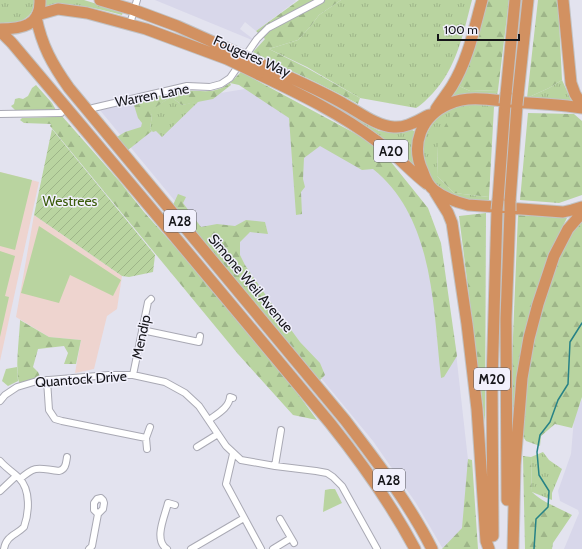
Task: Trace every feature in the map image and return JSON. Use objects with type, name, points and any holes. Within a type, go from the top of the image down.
[{"type":"highway","points":[[37,16],[40,0]]},
{"type":"highway","name":"Fougeres Way","points":[[100,0],[136,5],[229,55],[343,103],[370,120],[385,125],[394,127],[412,124],[450,103],[462,100],[477,99],[582,108]]},
{"type":"highway","points":[[482,0],[474,33],[464,63],[452,86],[420,133],[418,159],[421,169],[432,188],[456,202],[468,205],[564,212],[582,207]]},
{"type":"highway","name":"M20","points":[[493,549],[492,383],[497,205],[505,99],[515,0]]},
{"type":"highway","name":"M20","points":[[508,549],[505,411],[510,206],[517,100],[528,0]]},
{"type":"highway","points":[[563,0],[571,83],[575,94],[582,104]]},
{"type":"highway","name":"Fougeres Way","points":[[0,30],[20,28],[28,24],[37,16],[51,10],[62,9],[87,13],[130,24],[229,55]]},
{"type":"highway","name":"Simone Weil Avenue","points":[[37,16],[40,37],[47,53],[69,88],[345,420],[372,455],[407,506],[432,549]]},
{"type":"highway","name":"Simone Weil Avenue","points":[[0,30],[150,206],[330,423],[359,460],[386,499],[415,549]]},
{"type":"highway","name":"Fougeres Way","points":[[260,69],[348,120],[394,154],[432,188]]},
{"type":"highway","name":"M20","points":[[432,188],[448,213],[452,223],[467,324],[477,409],[486,541],[489,549]]},
{"type":"highway","name":"M20","points":[[513,549],[514,465],[522,378],[529,338],[538,304],[554,256],[568,229],[582,213]]},
{"type":"street","name":"Warren Lane","points":[[93,108],[187,86],[210,88],[221,84],[230,78],[257,38],[268,28],[321,0]]},
{"type":"street","points":[[130,24],[136,5]]},
{"type":"street","points":[[0,114],[61,113]]},
{"type":"street","name":"Mendip","points":[[133,375],[148,302],[151,299]]},
{"type":"street","points":[[142,330],[199,342],[200,336]]},
{"type":"street","name":"Quantock Drive","points":[[0,401],[17,386],[47,380],[109,375],[133,375],[165,382],[181,391],[199,406],[226,446],[240,460],[312,470],[327,473],[334,477],[342,486],[377,549]]},
{"type":"street","points":[[47,380],[49,410],[55,419],[146,438]]},
{"type":"street","points":[[209,420],[225,408],[229,403],[229,397]]},
{"type":"street","points":[[147,449],[146,438],[150,427]]},
{"type":"street","points":[[275,466],[281,430]]},
{"type":"street","points":[[198,448],[218,434]]},
{"type":"street","points":[[233,454],[226,484],[261,549]]},
{"type":"street","points":[[0,492],[18,478],[35,468],[59,471],[62,470],[65,467],[67,457]]},
{"type":"street","points":[[0,461],[18,478],[27,494],[28,506],[25,523],[21,530],[9,538],[4,549]]},
{"type":"street","points":[[167,549],[160,541],[160,535],[168,503],[175,505]]},
{"type":"street","points":[[89,549],[92,546],[98,514]]},
{"type":"street","points":[[191,549],[244,518]]},
{"type":"street","points":[[273,549],[293,540],[280,519]]},
{"type":"shaded area","points":[[155,0],[296,1],[256,31],[245,22],[240,29],[253,39],[252,40]]},
{"type":"shaded area","points":[[251,88],[386,167],[430,227],[454,335],[476,531],[443,549],[416,503],[373,441],[99,109],[196,97]]},
{"type":"shaded area","points":[[0,172],[39,182],[0,361]]},
{"type":"shaded area","points":[[34,215],[122,276],[117,309],[107,316],[94,369],[75,373],[81,340],[49,337],[16,317]]},
{"type":"shaded area","points":[[582,399],[582,549],[564,549],[579,513],[578,510],[560,501],[558,491],[571,454],[574,418]]},
{"type":"green space","points":[[0,0],[35,0],[34,7],[28,17],[18,21],[0,23]]},
{"type":"green space","points":[[44,0],[84,0],[123,12],[122,15],[93,8],[62,4],[44,7]]},
{"type":"green space","points":[[299,0],[341,0],[319,15],[298,40],[269,49],[307,68],[360,98],[358,104],[253,52],[265,39],[256,31]]},
{"type":"green space","points":[[341,0],[472,0],[454,61],[441,83],[421,105],[416,108],[360,98],[307,67],[269,49],[298,40],[319,15]]},
{"type":"green space","points":[[484,0],[509,0],[498,90],[470,91],[457,85]]},
{"type":"green space","points":[[538,0],[558,0],[562,80],[527,98]]},
{"type":"green space","points":[[241,72],[358,135],[383,152],[428,208],[441,243],[457,356],[444,377],[441,378],[432,294],[427,265],[419,238],[408,212],[393,189],[373,169],[362,170],[320,146],[304,158],[303,179],[305,187],[301,192],[302,214],[296,215],[289,118],[239,85],[230,83],[231,85],[213,99],[182,105],[171,97],[150,111],[152,115],[150,129],[152,131],[128,150],[117,137],[125,132],[141,127],[142,123],[138,118],[133,102],[181,92],[215,90],[228,84]]},
{"type":"green space","points":[[562,80],[572,102],[527,98],[549,88]]},
{"type":"green space","points":[[36,85],[52,103],[56,110],[16,111],[11,106],[14,104],[15,99],[23,99],[28,96],[32,88]]},
{"type":"green space","points":[[457,85],[470,91],[498,90],[497,95],[452,98],[449,96]]},
{"type":"green space","points":[[171,97],[182,105],[199,101],[162,137],[156,131],[153,132],[150,129],[152,115],[149,111]]},
{"type":"green space","points":[[470,103],[496,105],[494,107],[470,107],[438,146],[437,176],[454,193],[489,197],[489,201],[462,198],[449,194],[430,179],[423,160],[424,141],[433,123],[449,108]]},
{"type":"green space","points":[[470,107],[494,107],[489,197],[454,193],[437,176],[438,145],[443,129],[452,113]]},
{"type":"green space","points":[[528,113],[574,114],[582,121],[582,195],[559,203],[520,200]]},
{"type":"green space","points":[[349,114],[379,131],[402,132],[412,130],[416,132],[417,171],[348,116]]},
{"type":"green space","points":[[61,115],[273,360],[317,420],[293,415],[238,354],[50,126],[51,124],[24,123],[20,120],[22,118],[52,117]]},
{"type":"green space","name":"Westrees","points":[[52,129],[155,255],[153,272],[129,277],[122,276],[34,215]]},
{"type":"green space","points":[[0,172],[32,180],[15,250],[0,246]]},
{"type":"green space","points":[[178,194],[186,197],[183,203],[201,227],[217,224],[235,226],[246,220],[265,222],[268,234],[250,232],[240,242],[240,255],[245,265],[267,297],[300,342],[320,363],[325,375],[319,381],[304,361],[290,348],[173,205]]},
{"type":"green space","points":[[486,213],[485,423],[459,216]]},
{"type":"green space","points":[[518,215],[567,218],[546,267],[538,292],[525,346],[513,426],[512,361]]},
{"type":"green space","points":[[582,219],[582,397],[572,428],[555,424],[541,436],[540,446],[526,441],[520,432],[526,379],[543,303],[556,265],[568,237]]},
{"type":"green space","points":[[39,226],[121,280],[113,296],[70,275],[59,303],[21,293]]},
{"type":"green space","points":[[0,251],[15,256],[5,296],[9,297],[0,337]]},
{"type":"green space","points":[[20,320],[49,337],[81,340],[76,364],[64,364],[68,353],[64,346],[38,349],[33,367],[38,372],[41,379],[20,384],[17,372],[17,363]]},
{"type":"green space","points":[[17,367],[18,381],[8,386],[2,381],[6,369]]},
{"type":"green space","points":[[543,452],[549,460],[562,469],[552,493],[552,500],[532,492],[531,457]]},
{"type":"green space","points":[[523,456],[531,457],[532,492],[546,502],[572,515],[553,543],[552,549],[525,549]]},
{"type":"green space","points":[[468,459],[472,460],[478,549],[442,549],[462,528]]},
{"type":"green space","points":[[335,489],[342,503],[323,512],[325,490]]},
{"type":"waterway","points":[[534,549],[536,519],[548,507],[549,491],[539,475],[537,452],[540,435],[550,422],[558,400],[568,384],[570,342],[582,323]]}]
